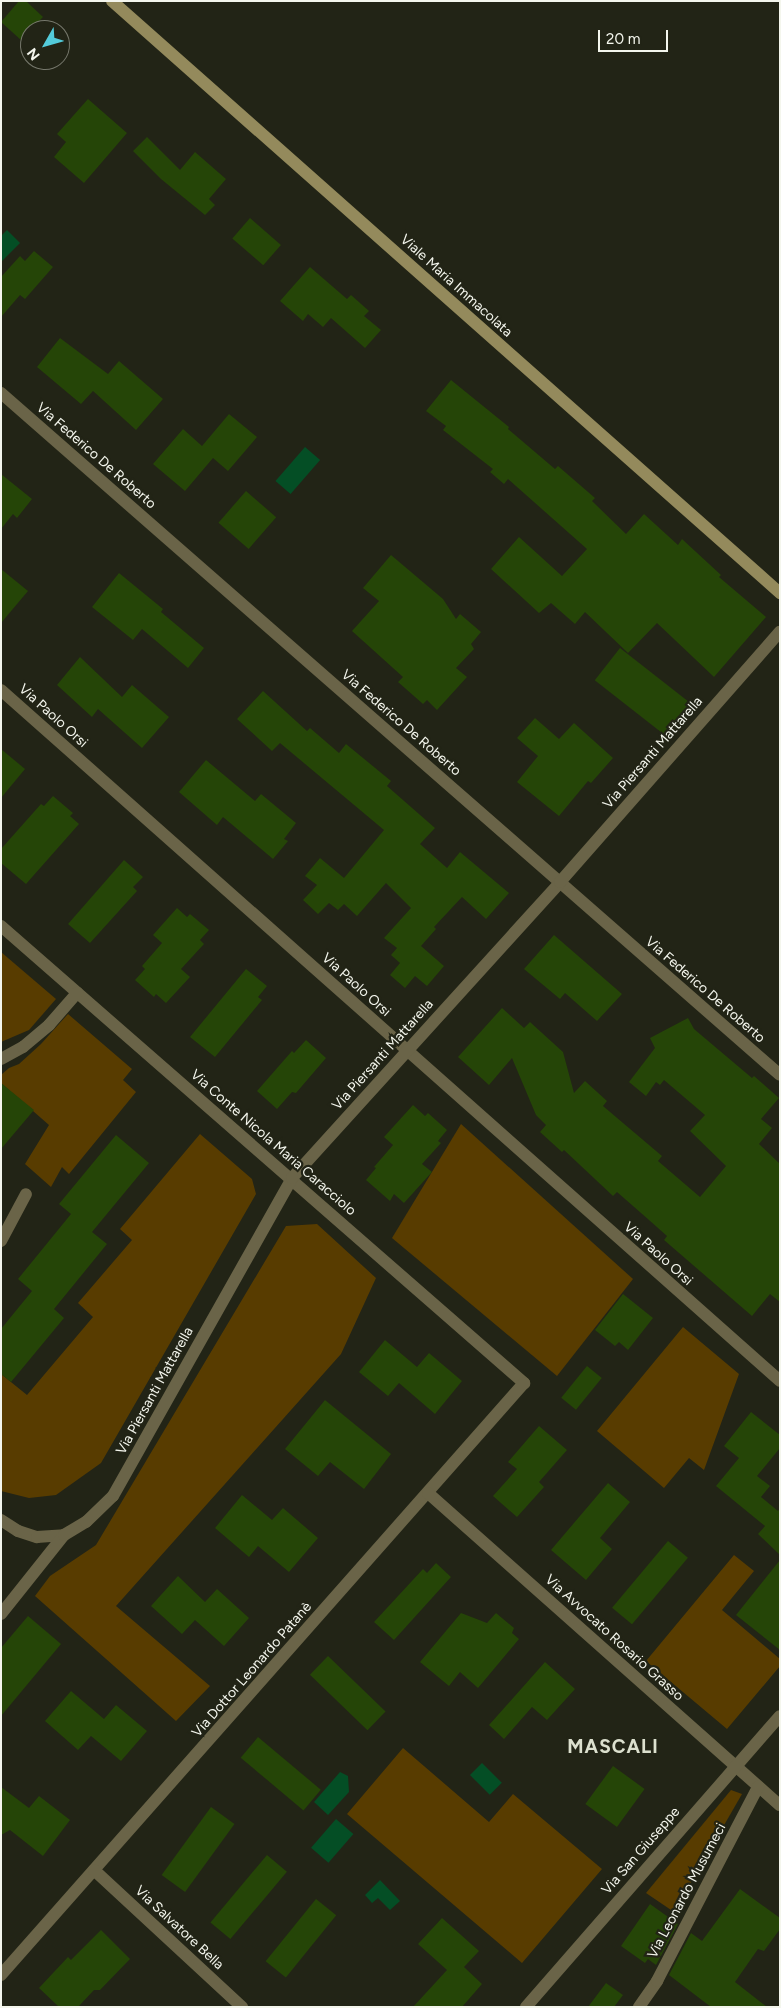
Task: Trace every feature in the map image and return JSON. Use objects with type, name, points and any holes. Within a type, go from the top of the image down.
[{"type":"street","name":"Viale Maria Immacolata","points":[[112,1],[780,592]]},
{"type":"street","name":"Via Federico De Roberto","points":[[1,393],[780,1075]]},
{"type":"street","name":"Via Piersanti Mattarella","points":[[64,1535],[86,1522],[113,1496],[292,1178],[560,882],[780,632]]},
{"type":"street","name":"Via Paolo Orsi","points":[[1,690],[780,1382]]},
{"type":"street","name":"Via Conte Nicola Maria Caracciolo","points":[[1,926],[292,1178],[524,1383]]},
{"type":"street","points":[[1,1059],[24,1047],[77,993]]},
{"type":"street","points":[[1,1241],[26,1194]]},
{"type":"street","name":"Via Dottor Leonardo Patanè","points":[[1,1975],[524,1383]]},
{"type":"street","name":"Via Avvocato Rosario Grasso","points":[[428,1493],[780,1805]]},
{"type":"street","points":[[1,1520],[18,1531],[36,1536],[64,1535]]},
{"type":"street","points":[[1,1614],[64,1535]]},
{"type":"street","name":"Via San Giuseppe","points":[[526,2007],[780,1716]]},
{"type":"street","name":"Via Leonardo Musumeci","points":[[639,2007],[657,1981],[758,1787]]},
{"type":"street","name":"Via Salvatore Bella","points":[[94,1870],[242,2007]]},
{"type":"shaded area","points":[[7,230],[20,243],[1,262],[1,236]]},
{"type":"shaded area","points":[[305,447],[320,460],[291,494],[275,481]]},
{"type":"shaded area","points":[[1,952],[56,999],[29,1030],[1,1042]]},
{"type":"shaded area","points":[[68,1014],[132,1069],[123,1080],[136,1092],[69,1174],[62,1167],[51,1187],[25,1164],[49,1125],[1,1083],[1,1075],[9,1068],[19,1064],[41,1044]]},
{"type":"shaded area","points":[[461,1124],[633,1279],[557,1376],[392,1238]]},
{"type":"shaded area","points":[[200,1134],[252,1179],[256,1194],[101,1463],[56,1495],[29,1498],[1,1491],[1,1374],[27,1395],[93,1317],[78,1303],[132,1240],[120,1229]]},
{"type":"shaded area","points":[[317,1224],[376,1278],[341,1354],[116,1606],[210,1686],[176,1721],[35,1596],[50,1576],[96,1545],[286,1226]]},
{"type":"shaded area","points":[[683,1327],[739,1374],[704,1470],[689,1458],[664,1488],[597,1431]]},
{"type":"shaded area","points":[[734,1555],[754,1571],[722,1610],[780,1659],[780,1666],[727,1729],[646,1661]]},
{"type":"shaded area","points":[[403,1748],[489,1822],[513,1794],[602,1869],[522,1963],[347,1814]]},
{"type":"shaded area","points":[[482,1763],[502,1783],[490,1795],[470,1775]]},
{"type":"shaded area","points":[[340,1772],[348,1776],[349,1792],[328,1815],[314,1802]]},
{"type":"shaded area","points":[[731,1790],[742,1794],[674,1912],[646,1893]]},
{"type":"shaded area","points":[[336,1819],[353,1834],[328,1863],[311,1848]]},
{"type":"shaded area","points":[[380,1880],[400,1901],[390,1910],[378,1898],[372,1903],[365,1895]]},
{"type":"building","points":[[19,1],[26,1],[43,17],[40,20],[20,20],[20,39],[1,22]]},
{"type":"building","points":[[88,99],[127,133],[84,183],[54,157],[66,142],[57,134]]},
{"type":"building","points":[[147,137],[180,170],[195,152],[226,179],[209,199],[215,205],[205,215],[161,179],[133,151]]},
{"type":"building","points":[[250,218],[281,245],[263,265],[232,238]]},
{"type":"building","points":[[34,251],[53,267],[25,299],[20,295],[1,317],[1,277],[20,256],[25,261]]},
{"type":"building","points":[[310,267],[347,299],[351,295],[369,311],[364,316],[381,330],[365,348],[331,318],[323,327],[308,314],[303,321],[280,301]]},
{"type":"building","points":[[60,338],[108,374],[119,361],[163,399],[136,430],[93,391],[81,404],[37,367]]},
{"type":"building","points":[[451,380],[509,427],[508,429],[555,469],[558,466],[595,498],[592,501],[626,534],[644,514],[678,545],[682,539],[721,575],[719,577],[766,617],[714,677],[657,623],[628,653],[585,612],[575,624],[551,603],[539,613],[491,569],[519,537],[562,576],[587,549],[508,479],[504,484],[490,472],[493,469],[443,430],[446,426],[426,411]]},
{"type":"building","points":[[229,414],[257,437],[228,471],[213,458],[185,491],[153,464],[183,429],[202,446]]},
{"type":"building","points":[[1,474],[32,499],[17,518],[13,514],[1,529]]},
{"type":"building","points":[[246,491],[276,517],[249,549],[218,523]]},
{"type":"building","points":[[391,555],[443,599],[456,619],[460,614],[481,632],[471,644],[474,649],[456,668],[467,677],[437,710],[427,700],[423,704],[398,682],[403,677],[352,631],[379,601],[363,588]]},
{"type":"building","points":[[1,569],[28,591],[1,623]]},
{"type":"building","points":[[119,573],[163,609],[161,612],[204,648],[188,668],[142,629],[133,640],[92,607]]},
{"type":"building","points":[[620,648],[692,705],[667,737],[595,680]]},
{"type":"building","points":[[80,657],[122,697],[132,685],[169,717],[142,748],[98,709],[92,717],[57,685]]},
{"type":"building","points":[[263,691],[307,731],[310,728],[339,753],[346,744],[391,781],[387,786],[435,828],[420,844],[447,868],[460,852],[509,893],[486,919],[462,897],[434,927],[436,929],[421,946],[444,966],[427,986],[415,976],[405,988],[390,975],[400,963],[391,955],[397,948],[384,938],[411,908],[386,883],[357,916],[344,904],[338,910],[329,903],[318,914],[303,900],[317,885],[305,876],[320,858],[344,878],[384,830],[280,743],[272,751],[237,719]]},
{"type":"building","points":[[535,718],[559,739],[574,723],[613,758],[591,783],[588,781],[559,816],[517,782],[538,756],[517,738]]},
{"type":"building","points":[[1,749],[25,769],[1,798]]},
{"type":"building","points":[[206,760],[255,801],[261,794],[296,823],[284,839],[288,841],[273,859],[223,817],[217,825],[179,792]]},
{"type":"building","points":[[53,796],[73,813],[70,816],[79,824],[26,884],[1,863],[1,849],[41,804],[44,806]]},
{"type":"building","points":[[124,860],[143,877],[133,887],[137,891],[90,943],[68,924]]},
{"type":"building","points":[[177,908],[187,917],[190,914],[209,930],[200,940],[204,944],[181,969],[190,977],[166,1003],[156,994],[154,997],[135,980],[145,969],[142,966],[162,943],[153,935]]},
{"type":"building","points":[[554,935],[622,994],[597,1021],[565,993],[560,999],[524,969]]},
{"type":"building","points":[[246,969],[267,986],[258,997],[262,1000],[215,1057],[190,1037]]},
{"type":"building","points":[[502,1008],[524,1028],[530,1022],[563,1052],[574,1093],[585,1081],[607,1101],[603,1106],[662,1156],[658,1161],[700,1197],[726,1166],[690,1131],[705,1115],[664,1080],[660,1085],[656,1082],[646,1096],[629,1082],[655,1048],[650,1038],[688,1018],[694,1029],[779,1098],[761,1119],[772,1128],[759,1144],[780,1164],[780,1302],[770,1294],[752,1316],[664,1240],[667,1236],[617,1192],[613,1196],[564,1150],[562,1152],[540,1132],[546,1125],[536,1115],[512,1058],[489,1085],[458,1057]]},
{"type":"building","points":[[306,1040],[326,1058],[296,1093],[292,1092],[277,1109],[257,1091],[292,1051],[294,1053]]},
{"type":"building","points":[[1,1083],[34,1110],[1,1149]]},
{"type":"building","points":[[413,1105],[425,1116],[428,1113],[447,1130],[438,1141],[441,1143],[422,1164],[432,1172],[404,1203],[394,1194],[390,1201],[366,1180],[376,1168],[374,1167],[393,1145],[384,1137]]},
{"type":"building","points":[[116,1135],[149,1163],[92,1232],[107,1244],[54,1309],[64,1318],[11,1382],[1,1374],[1,1329],[32,1291],[18,1279],[71,1214],[59,1204]]},
{"type":"building","points":[[623,1294],[653,1318],[628,1350],[619,1342],[615,1346],[595,1330]]},
{"type":"building","points":[[385,1340],[417,1367],[429,1353],[462,1381],[435,1414],[399,1383],[388,1396],[359,1372]]},
{"type":"building","points":[[587,1366],[602,1378],[576,1410],[561,1398]]},
{"type":"building","points":[[325,1400],[391,1454],[364,1489],[330,1462],[318,1476],[285,1449]]},
{"type":"building","points":[[751,1412],[780,1435],[780,1448],[757,1476],[770,1486],[761,1497],[778,1511],[780,1508],[780,1555],[758,1534],[765,1526],[716,1486],[739,1458],[724,1446]]},
{"type":"building","points":[[539,1426],[567,1450],[539,1482],[544,1487],[517,1517],[493,1496],[517,1469],[508,1462]]},
{"type":"building","points":[[608,1483],[630,1502],[600,1538],[612,1549],[586,1580],[551,1550]]},
{"type":"building","points":[[242,1495],[272,1520],[283,1508],[318,1538],[289,1572],[258,1546],[249,1557],[215,1528]]},
{"type":"building","points":[[668,1541],[688,1558],[632,1624],[612,1608]]},
{"type":"building","points":[[780,1560],[780,1650],[736,1615]]},
{"type":"building","points":[[436,1563],[451,1577],[394,1640],[374,1622],[423,1569],[427,1573]]},
{"type":"building","points":[[178,1576],[205,1602],[217,1589],[249,1618],[224,1646],[195,1620],[182,1634],[151,1606]]},
{"type":"building","points":[[461,1613],[487,1623],[496,1613],[514,1628],[512,1633],[519,1639],[478,1688],[460,1672],[449,1686],[420,1662]]},
{"type":"building","points":[[28,1616],[61,1644],[1,1716],[1,1648]]},
{"type":"building","points":[[328,1656],[386,1712],[367,1730],[310,1675]]},
{"type":"building","points":[[545,1662],[575,1689],[547,1720],[532,1707],[504,1739],[489,1725]]},
{"type":"building","points":[[71,1691],[104,1719],[116,1705],[147,1731],[121,1761],[91,1736],[78,1750],[45,1721]]},
{"type":"building","points":[[258,1737],[321,1790],[303,1810],[241,1758]]},
{"type":"building","points":[[613,1766],[645,1789],[617,1827],[585,1804]]},
{"type":"building","points":[[1,1787],[29,1808],[39,1796],[70,1820],[43,1856],[10,1830],[1,1835]]},
{"type":"building","points":[[211,1807],[234,1824],[185,1892],[162,1875]]},
{"type":"building","points":[[267,1855],[287,1872],[230,1939],[210,1922]]},
{"type":"building","points":[[740,1889],[780,1918],[780,1929],[764,1951],[758,1949],[735,1982],[767,2007],[711,2007],[669,1975],[691,1933],[702,1941]]},
{"type":"building","points":[[316,1899],[336,1915],[286,1978],[266,1961]]},
{"type":"building","points":[[650,1904],[678,1924],[656,1965],[648,1959],[645,1963],[621,1946]]},
{"type":"building","points":[[442,1918],[479,1951],[464,1967],[482,1984],[462,2007],[413,2007],[447,1970],[418,1944]]},
{"type":"building","points":[[101,1930],[130,1959],[100,1990],[94,1990],[78,2007],[59,2007],[39,1988],[68,1957],[71,1960]]},
{"type":"building","points":[[606,1983],[623,1995],[614,2007],[588,2007]]},
{"type":"district","name":"MASCALI","points":[[613,1747]]}]
